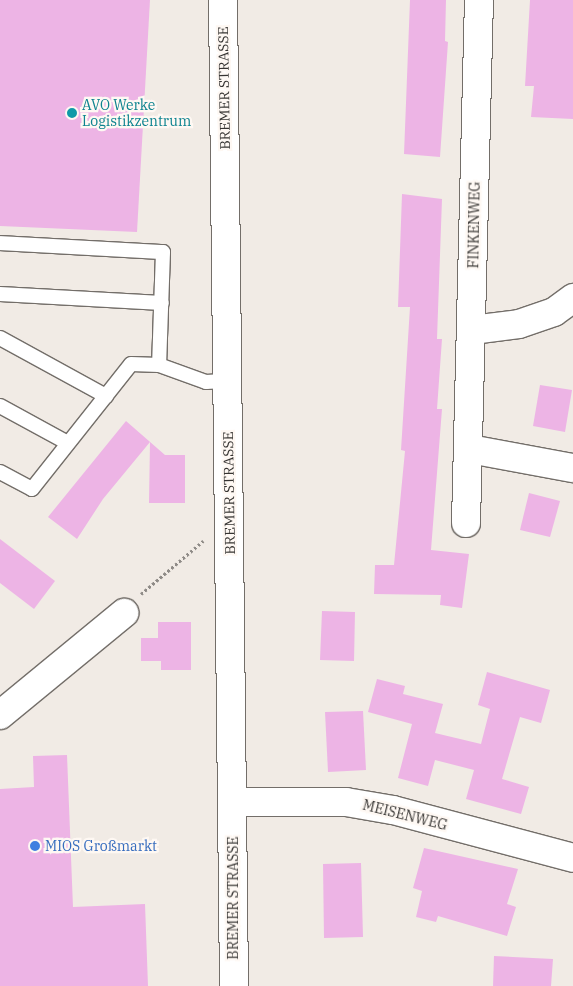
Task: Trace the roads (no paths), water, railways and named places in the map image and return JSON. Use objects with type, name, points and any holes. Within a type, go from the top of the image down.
[{"type":"street","name":"BREMER STRASSE","points":[[223,0],[234,986]]},
{"type":"street","name":"FINKENWEG","points":[[466,523],[470,449],[479,0]]},
{"type":"street","points":[[472,330],[519,324],[554,312],[573,298]]},
{"type":"street","points":[[470,449],[573,468]]},
{"type":"street","points":[[0,714],[124,613]]},
{"type":"street","name":"MEISENWEG","points":[[232,802],[346,802],[393,810],[573,858]]},
{"type":"lane","points":[[0,243],[163,252],[160,365]]},
{"type":"lane","points":[[0,294],[162,303]]},
{"type":"lane","points":[[0,338],[106,396]]},
{"type":"lane","points":[[0,472],[32,489],[131,364],[160,365],[206,382],[228,381]]},
{"type":"lane","points":[[0,406],[68,444]]},
{"type":"place","name":"AVO Werke Logistikzentrum","points":[[72,113]]},
{"type":"place","name":"MIOS Großmarkt","points":[[35,846]]}]
